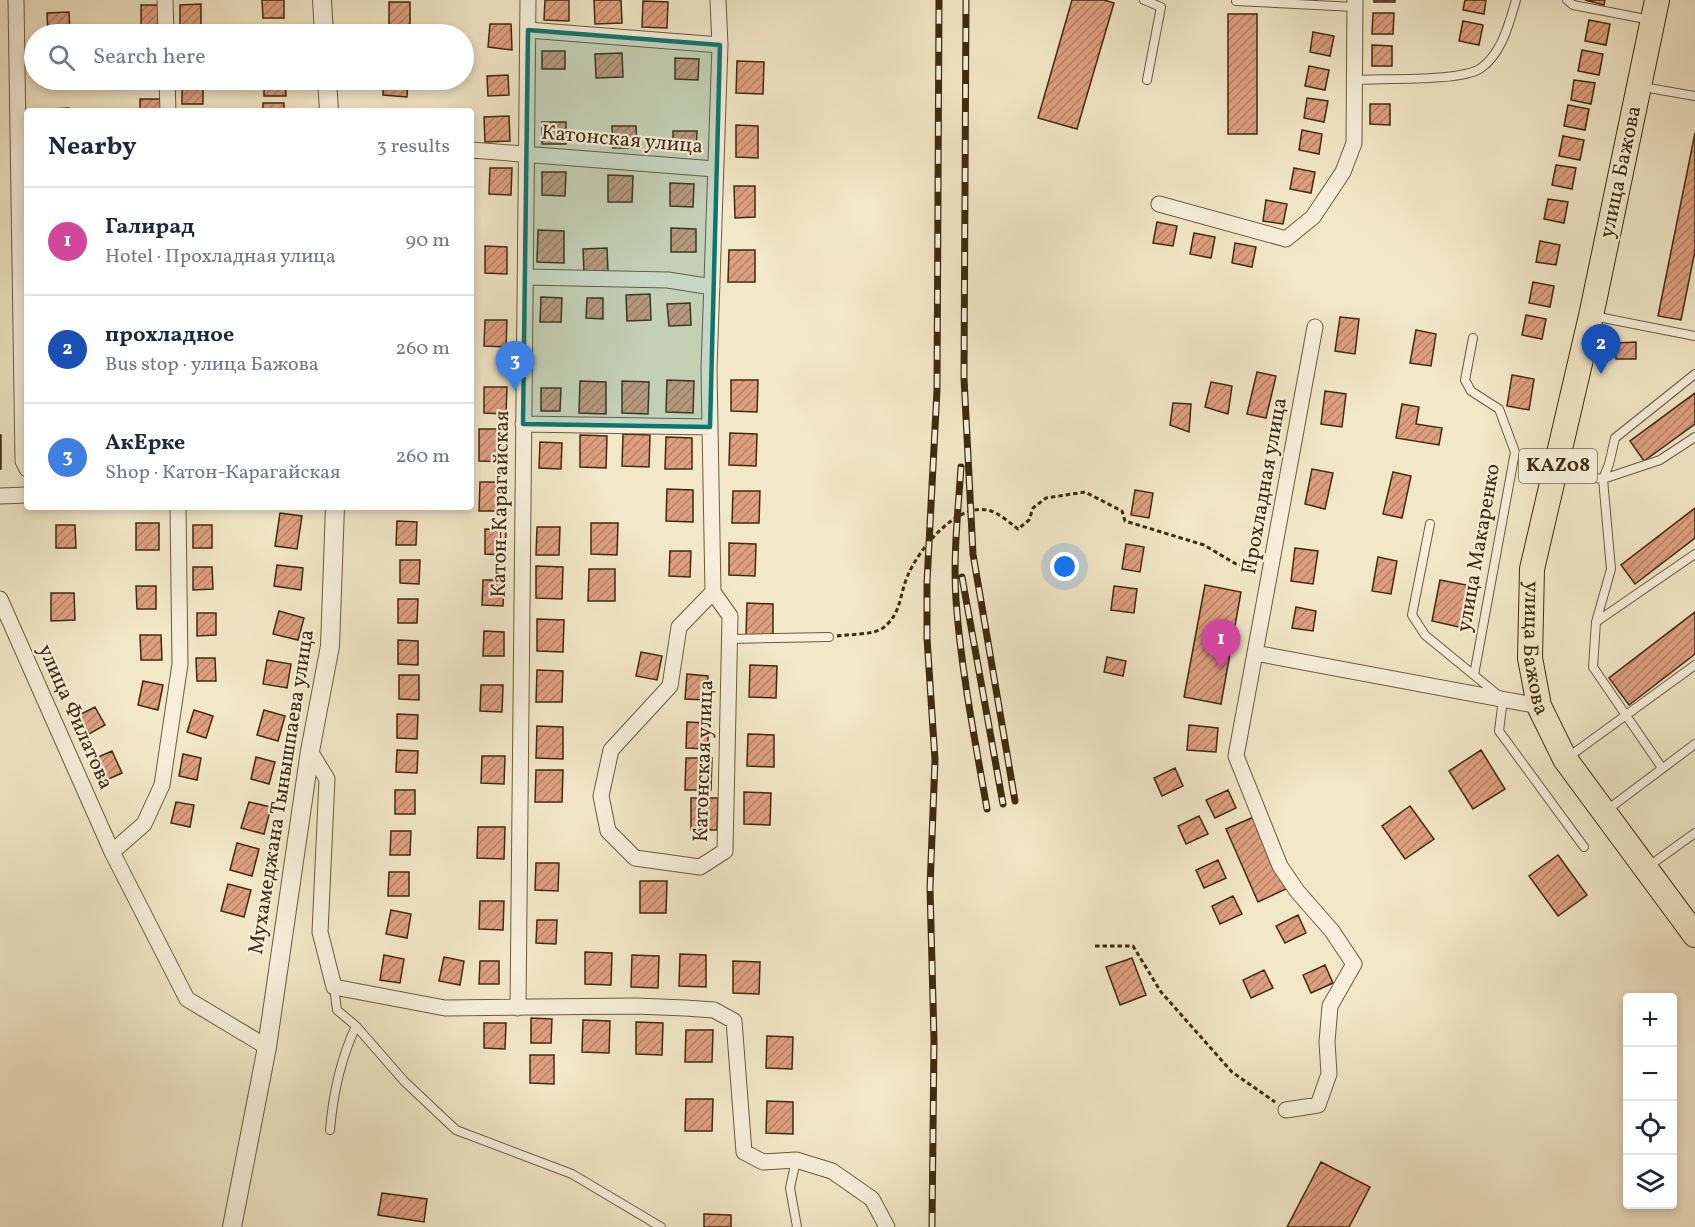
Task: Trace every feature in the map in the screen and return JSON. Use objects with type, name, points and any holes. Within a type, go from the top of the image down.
[{"type":"highway","name":"улица Бажова","points":[[1654,10],[1591,316],[1532,569],[1530,658],[1539,706],[1566,759],[1695,935]]},
{"type":"street","points":[[16,0],[24,463]]},
{"type":"street","points":[[165,0],[166,24]]},
{"type":"street","points":[[322,0],[323,24]]},
{"type":"street","name":"Катон-Карагайская","points":[[518,1008],[528,0]]},
{"type":"street","name":"Катонская улица","points":[[713,591],[679,627],[670,686],[610,750],[601,796],[608,831],[635,858],[700,867],[725,851],[730,616],[713,591],[710,427],[720,45],[718,0]]},
{"type":"street","points":[[1159,204],[1286,238],[1313,217],[1343,172],[1354,143],[1355,3]]},
{"type":"street","points":[[528,30],[720,45]]},
{"type":"street","points":[[167,90],[168,108]]},
{"type":"street","points":[[328,90],[329,108]]},
{"type":"street","name":"Катонская улица","points":[[474,150],[715,169]]},
{"type":"street","points":[[525,278],[668,280],[712,287]]},
{"type":"street","name":"Прохладная улица","points":[[1287,1110],[1318,1105],[1329,1074],[1327,1042],[1330,1006],[1354,964],[1332,931],[1297,891],[1280,866],[1236,756],[1315,327]]},
{"type":"street","points":[[523,424],[710,427]]},
{"type":"street","points":[[0,496],[24,495]]},
{"type":"street","points":[[112,852],[144,824],[162,786],[180,664],[177,510]]},
{"type":"street","name":"Мухамеджана Тынышпаева улица","points":[[232,1227],[267,1047],[310,751],[330,646],[335,510]]},
{"type":"street","name":"улица Филатова","points":[[0,599],[112,852],[187,999],[267,1047]]},
{"type":"street","points":[[1255,653],[1539,706]]},
{"type":"street","points":[[310,751],[327,779],[320,932],[334,987],[445,1008],[636,1006],[714,1010],[734,1022],[744,1152],[763,1162],[796,1161],[832,1171],[872,1199],[887,1227]]},
{"type":"lane","points":[[1144,0],[1161,7],[1147,80]]},
{"type":"lane","points":[[1353,80],[1457,77],[1480,69],[1500,46],[1516,0]]},
{"type":"lane","points":[[1567,0],[1573,4],[1654,10]]},
{"type":"lane","points":[[1236,1],[1355,3]]},
{"type":"lane","points":[[1639,86],[1695,96]]},
{"type":"lane","points":[[1591,316],[1695,336]]},
{"type":"lane","name":"улица Макаренко","points":[[1473,338],[1466,380],[1471,390],[1499,409],[1515,452],[1474,675]]},
{"type":"lane","points":[[1662,768],[1593,667],[1596,622],[1611,569],[1603,478],[1609,464],[1614,438],[1695,374]]},
{"type":"lane","points":[[1556,474],[1603,478],[1660,460],[1695,437]]},
{"type":"lane","name":"улица Макаренко","points":[[1430,524],[1412,615],[1425,635],[1503,699]]},
{"type":"lane","points":[[1596,622],[1695,554]]},
{"type":"lane","points":[[730,639],[830,637]]},
{"type":"lane","points":[[1566,759],[1695,665]]},
{"type":"lane","points":[[1503,699],[1499,731],[1584,847]]},
{"type":"lane","points":[[1605,811],[1695,744]]},
{"type":"lane","points":[[1646,869],[1695,833]]},
{"type":"lane","points":[[334,987],[337,1010],[356,1026],[404,1082],[456,1130],[572,1174],[661,1227]]},
{"type":"lane","points":[[330,1130],[338,1077],[346,1047],[356,1026]]},
{"type":"lane","points":[[796,1161],[790,1188],[797,1227]]},
{"type":"path","points":[[830,637],[881,629],[897,613],[908,574],[935,533],[958,517],[971,511],[990,511],[1018,529],[1029,520],[1033,508],[1046,498],[1085,492],[1122,510],[1125,521],[1204,545],[1236,564],[1270,572]]},
{"type":"path","points":[[1095,946],[1133,946],[1161,992],[1232,1072],[1287,1110]]},
{"type":"highlighted area","points":[[528,30],[720,45],[710,427],[523,424]]},
{"type":"building","points":[[262,0],[284,0],[284,18],[263,18]]},
{"type":"building","points":[[545,0],[569,0],[569,21],[544,20]]},
{"type":"building","points":[[594,0],[621,0],[622,23],[595,24]]},
{"type":"building","points":[[1072,0],[1104,0],[1114,3],[1077,129],[1038,118]]},
{"type":"building","points":[[1374,0],[1395,0],[1395,2],[1374,2]]},
{"type":"building","points":[[1465,0],[1486,0],[1484,14],[1463,10]]},
{"type":"building","points":[[1585,0],[1605,0],[1604,5]]},
{"type":"building","points":[[643,1],[668,2],[667,28],[642,27]]},
{"type":"building","points":[[389,2],[410,2],[410,24],[389,24]]},
{"type":"building","points":[[201,4],[201,24],[180,24],[180,5]]},
{"type":"building","points":[[141,5],[159,5],[159,24],[141,24]]},
{"type":"building","points":[[69,12],[70,24],[48,24],[47,13]]},
{"type":"building","points":[[1373,13],[1394,13],[1393,34],[1372,34]]},
{"type":"building","points":[[1228,14],[1257,14],[1257,134],[1228,134]]},
{"type":"building","points":[[1589,20],[1610,24],[1606,45],[1585,41]]},
{"type":"building","points":[[1463,21],[1483,25],[1479,45],[1459,41]]},
{"type":"building","points":[[490,24],[511,24],[512,50],[488,47]]},
{"type":"building","points":[[1313,32],[1334,36],[1330,56],[1310,52]]},
{"type":"building","points":[[1372,45],[1392,46],[1392,66],[1372,66]]},
{"type":"building","points":[[1582,50],[1603,54],[1599,75],[1578,71]]},
{"type":"building","points":[[542,51],[565,51],[565,69],[542,69]]},
{"type":"building","points":[[622,53],[623,77],[596,78],[595,54]]},
{"type":"building","points":[[675,58],[699,59],[698,80],[675,79]]},
{"type":"building","points":[[737,61],[764,62],[763,94],[736,93]]},
{"type":"building","points":[[1309,66],[1329,70],[1325,90],[1305,86]]},
{"type":"building","points":[[508,75],[509,95],[488,96],[487,76]]},
{"type":"building","points":[[1574,80],[1595,83],[1591,104],[1571,100]]},
{"type":"building","points":[[182,90],[203,90],[203,104],[182,104]]},
{"type":"building","points":[[264,90],[286,90],[286,96],[264,96]]},
{"type":"building","points":[[383,90],[407,90],[407,97],[383,95]]},
{"type":"building","points":[[1307,98],[1328,101],[1324,122],[1304,118]]},
{"type":"building","points":[[140,99],[162,99],[162,108],[140,108]]},
{"type":"building","points":[[263,103],[284,103],[284,108],[263,108]]},
{"type":"building","points":[[1370,104],[1390,104],[1390,125],[1370,124]]},
{"type":"building","points":[[1568,105],[1589,109],[1585,130],[1564,126]]},
{"type":"building","points":[[509,116],[510,141],[485,142],[484,117]]},
{"type":"building","points":[[542,122],[566,122],[566,144],[542,144]]},
{"type":"building","points":[[736,125],[758,126],[758,158],[736,157]]},
{"type":"building","points":[[612,126],[636,126],[637,148],[613,148]]},
{"type":"building","points":[[1302,130],[1322,134],[1319,154],[1299,150]]},
{"type":"building","points":[[673,131],[697,131],[696,152],[673,151]]},
{"type":"building","points":[[1695,133],[1695,251],[1681,320],[1658,316]]},
{"type":"building","points":[[1563,136],[1584,140],[1580,160],[1559,156]]},
{"type":"building","points":[[1556,165],[1576,168],[1572,189],[1552,185]]},
{"type":"building","points":[[490,168],[512,168],[511,195],[489,194]]},
{"type":"building","points":[[1294,168],[1315,172],[1311,193],[1290,189]]},
{"type":"building","points":[[542,172],[566,172],[565,196],[542,195]]},
{"type":"building","points":[[608,175],[633,176],[632,202],[608,202]]},
{"type":"building","points":[[670,183],[694,184],[693,207],[670,206]]},
{"type":"building","points":[[734,186],[755,186],[755,217],[735,218]]},
{"type":"building","points":[[1548,199],[1568,202],[1564,223],[1544,219]]},
{"type":"building","points":[[1266,200],[1287,204],[1283,224],[1263,221]]},
{"type":"building","points":[[1157,222],[1177,226],[1173,246],[1153,243]]},
{"type":"building","points":[[671,228],[696,229],[696,252],[671,252]]},
{"type":"building","points":[[538,230],[564,231],[564,263],[537,262]]},
{"type":"building","points":[[1194,233],[1215,237],[1211,258],[1190,254]]},
{"type":"building","points":[[1540,241],[1560,245],[1556,265],[1536,262]]},
{"type":"building","points":[[1235,243],[1256,247],[1252,267],[1232,263]]},
{"type":"building","points":[[485,246],[507,247],[507,274],[485,273]]},
{"type":"building","points":[[607,248],[608,271],[584,272],[583,249]]},
{"type":"building","points":[[729,250],[755,250],[755,282],[728,282]]},
{"type":"building","points":[[1533,282],[1554,286],[1550,307],[1529,303]]},
{"type":"building","points":[[650,294],[651,320],[627,321],[626,295]]},
{"type":"building","points":[[541,297],[562,298],[561,322],[540,322]]},
{"type":"building","points":[[587,298],[603,298],[603,319],[586,318]]},
{"type":"building","points":[[690,303],[691,325],[669,326],[667,304]]},
{"type":"building","points":[[1526,315],[1546,319],[1542,339],[1522,335]]},
{"type":"building","points":[[1340,317],[1359,319],[1355,354],[1335,351]]},
{"type":"building","points":[[485,320],[507,320],[506,347],[484,346]]},
{"type":"building","points":[[1416,330],[1436,334],[1431,366],[1410,363]]},
{"type":"building","points":[[1636,342],[1636,359],[1616,359],[1615,343]]},
{"type":"building","points":[[1257,372],[1276,376],[1266,418],[1247,414]]},
{"type":"building","points":[[1512,375],[1534,379],[1529,410],[1507,406]]},
{"type":"building","points":[[667,380],[694,381],[693,413],[666,412]]},
{"type":"building","points":[[731,380],[758,380],[757,412],[731,411]]},
{"type":"building","points":[[580,381],[606,382],[606,414],[579,413]]},
{"type":"building","points":[[622,381],[649,382],[648,414],[622,413]]},
{"type":"building","points":[[1211,382],[1232,386],[1228,414],[1205,407]]},
{"type":"building","points":[[484,387],[507,387],[506,414],[484,413]]},
{"type":"building","points":[[541,388],[561,388],[560,411],[541,411]]},
{"type":"building","points":[[1325,391],[1346,394],[1342,427],[1321,424]]},
{"type":"building","points":[[1695,393],[1695,424],[1644,461],[1630,441]]},
{"type":"building","points":[[1173,403],[1191,404],[1189,432],[1170,425]]},
{"type":"building","points":[[1402,404],[1419,407],[1416,424],[1442,428],[1439,445],[1396,438]]},
{"type":"building","points":[[479,429],[506,429],[505,462],[479,461]]},
{"type":"building","points":[[730,433],[757,434],[756,466],[729,465]]},
{"type":"building","points":[[623,434],[650,435],[649,467],[622,466]]},
{"type":"building","points":[[1,435],[1,469],[0,469]]},
{"type":"building","points":[[580,435],[607,436],[606,468],[580,467]]},
{"type":"building","points":[[666,437],[692,438],[692,469],[665,469]]},
{"type":"building","points":[[540,442],[562,443],[561,469],[539,468]]},
{"type":"building","points":[[1312,469],[1333,473],[1325,509],[1305,504]]},
{"type":"building","points":[[1393,472],[1411,476],[1402,518],[1383,514]]},
{"type":"building","points":[[480,482],[504,482],[503,511],[479,511]]},
{"type":"building","points":[[667,489],[693,490],[693,522],[666,521]]},
{"type":"building","points":[[1135,490],[1153,493],[1149,518],[1131,515]]},
{"type":"building","points":[[733,491],[760,491],[759,523],[732,523]]},
{"type":"building","points":[[1695,508],[1695,538],[1635,584],[1621,565]]},
{"type":"building","points":[[280,513],[302,516],[297,549],[275,546]]},
{"type":"building","points":[[397,521],[417,522],[416,545],[396,545]]},
{"type":"building","points":[[136,523],[159,523],[159,550],[136,550]]},
{"type":"building","points":[[591,523],[618,523],[617,555],[591,554]]},
{"type":"building","points":[[56,525],[75,525],[76,548],[56,548]]},
{"type":"building","points":[[193,525],[212,525],[212,548],[193,548]]},
{"type":"building","points":[[537,527],[560,527],[559,555],[536,555]]},
{"type":"building","points":[[485,529],[506,530],[505,555],[485,554]]},
{"type":"building","points":[[729,543],[756,544],[755,576],[729,575]]},
{"type":"building","points":[[1126,544],[1144,547],[1140,572],[1122,569]]},
{"type":"building","points":[[1295,548],[1318,551],[1313,584],[1291,581]]},
{"type":"building","points":[[670,551],[691,551],[690,577],[669,576]]},
{"type":"building","points":[[1378,557],[1397,561],[1391,594],[1372,591]]},
{"type":"building","points":[[400,560],[420,560],[419,584],[400,583]]},
{"type":"building","points":[[277,565],[303,568],[301,590],[274,586]]},
{"type":"building","points":[[536,566],[563,567],[562,599],[536,598]]},
{"type":"building","points":[[193,567],[212,567],[213,589],[193,590]]},
{"type":"building","points":[[589,569],[615,569],[615,601],[588,601]]},
{"type":"building","points":[[483,580],[504,580],[503,606],[482,605]]},
{"type":"building","points":[[1440,580],[1477,587],[1468,629],[1432,621]]},
{"type":"building","points":[[1205,585],[1241,592],[1221,704],[1184,697]]},
{"type":"building","points":[[136,586],[156,586],[156,609],[137,609]]},
{"type":"building","points":[[1114,586],[1137,589],[1134,613],[1111,610]]},
{"type":"building","points":[[51,593],[74,593],[75,620],[51,621]]},
{"type":"building","points":[[398,599],[418,599],[417,623],[398,623]]},
{"type":"building","points":[[747,603],[773,604],[773,636],[746,635]]},
{"type":"building","points":[[1296,607],[1316,611],[1313,631],[1292,628]]},
{"type":"building","points":[[279,611],[304,618],[298,640],[273,634]]},
{"type":"building","points":[[1695,612],[1695,654],[1629,705],[1609,678]]},
{"type":"building","points":[[197,613],[216,613],[216,635],[197,636]]},
{"type":"building","points":[[537,619],[564,620],[563,652],[537,651]]},
{"type":"building","points":[[484,631],[504,632],[504,656],[483,656]]},
{"type":"building","points":[[140,635],[161,635],[162,660],[141,660]]},
{"type":"building","points":[[398,640],[418,641],[418,665],[398,664]]},
{"type":"building","points":[[641,652],[662,656],[657,680],[636,676]]},
{"type":"building","points":[[1107,657],[1126,661],[1123,676],[1104,672]]},
{"type":"building","points":[[196,658],[215,658],[216,681],[197,681]]},
{"type":"building","points":[[267,660],[291,664],[287,688],[263,684]]},
{"type":"building","points":[[750,665],[777,666],[776,698],[749,697]]},
{"type":"building","points":[[537,670],[563,671],[562,702],[536,702]]},
{"type":"building","points":[[687,674],[708,676],[706,700],[685,699]]},
{"type":"building","points":[[399,675],[419,675],[419,700],[399,699]]},
{"type":"building","points":[[143,681],[163,685],[158,710],[138,705]]},
{"type":"building","points":[[481,685],[503,685],[502,712],[480,711]]},
{"type":"building","points":[[95,707],[105,725],[89,734],[79,715]]},
{"type":"building","points":[[194,710],[213,716],[206,738],[187,732]]},
{"type":"building","points":[[264,710],[285,716],[278,741],[257,735]]},
{"type":"building","points":[[397,714],[418,715],[417,739],[397,738]]},
{"type":"building","points":[[687,722],[708,723],[708,749],[686,748]]},
{"type":"building","points":[[1189,725],[1218,728],[1216,752],[1187,750]]},
{"type":"building","points":[[537,726],[563,727],[563,759],[536,758]]},
{"type":"building","points":[[748,734],[774,735],[774,767],[747,766]]},
{"type":"building","points":[[397,750],[418,751],[417,773],[396,772]]},
{"type":"building","points":[[1481,750],[1505,789],[1473,809],[1449,771]]},
{"type":"building","points":[[112,751],[122,773],[104,781],[94,759]]},
{"type":"building","points":[[183,754],[201,758],[197,780],[179,776]]},
{"type":"building","points":[[482,756],[505,756],[504,784],[481,783]]},
{"type":"building","points":[[256,757],[275,762],[269,784],[251,779]]},
{"type":"building","points":[[686,758],[712,758],[711,790],[685,790]]},
{"type":"building","points":[[1175,768],[1183,786],[1162,796],[1154,778]]},
{"type":"building","points":[[536,770],[563,770],[562,802],[535,802]]},
{"type":"building","points":[[395,790],[415,790],[415,814],[395,814]]},
{"type":"building","points":[[1228,790],[1236,808],[1215,818],[1206,800]]},
{"type":"building","points":[[744,792],[771,793],[770,825],[744,824]]},
{"type":"building","points":[[691,798],[718,798],[717,830],[691,830]]},
{"type":"building","points":[[176,802],[194,805],[190,827],[171,823]]},
{"type":"building","points":[[249,802],[271,807],[264,834],[241,828]]},
{"type":"building","points":[[1410,806],[1434,839],[1405,859],[1382,826]]},
{"type":"building","points":[[1199,816],[1208,834],[1186,844],[1178,826]]},
{"type":"building","points":[[1256,816],[1288,888],[1258,902],[1226,829]]},
{"type":"building","points":[[478,827],[505,827],[504,859],[477,858]]},
{"type":"building","points":[[391,831],[411,831],[410,855],[390,855]]},
{"type":"building","points":[[237,843],[259,849],[252,876],[230,870]]},
{"type":"building","points":[[1558,855],[1587,895],[1558,916],[1529,876]]},
{"type":"building","points":[[1218,860],[1226,878],[1204,888],[1196,870]]},
{"type":"building","points":[[536,863],[559,863],[558,891],[535,890]]},
{"type":"building","points":[[389,872],[409,872],[409,896],[388,896]]},
{"type":"building","points":[[640,881],[667,881],[666,913],[640,913]]},
{"type":"building","points":[[228,884],[251,890],[244,917],[221,911]]},
{"type":"building","points":[[1233,896],[1242,914],[1220,924],[1212,906]]},
{"type":"building","points":[[480,901],[504,901],[503,930],[479,929]]},
{"type":"building","points":[[391,910],[411,914],[407,938],[386,934]]},
{"type":"building","points":[[1298,915],[1306,933],[1285,943],[1276,926]]},
{"type":"building","points":[[537,920],[557,920],[556,944],[536,943]]},
{"type":"building","points":[[585,952],[612,953],[611,985],[585,984]]},
{"type":"building","points":[[680,954],[706,955],[706,987],[679,986]]},
{"type":"building","points":[[384,955],[404,959],[400,983],[380,980]]},
{"type":"building","points":[[632,955],[659,956],[658,988],[631,987]]},
{"type":"building","points":[[444,957],[464,961],[460,985],[439,981]]},
{"type":"building","points":[[1132,958],[1146,995],[1120,1005],[1106,967]]},
{"type":"building","points":[[480,961],[499,961],[499,984],[479,984]]},
{"type":"building","points":[[733,961],[760,962],[759,994],[733,993]]},
{"type":"building","points":[[1325,965],[1333,983],[1311,993],[1303,975]]},
{"type":"building","points":[[1264,970],[1273,988],[1251,998],[1243,980]]},
{"type":"building","points":[[531,1018],[552,1019],[551,1043],[531,1043]]},
{"type":"building","points":[[583,1020],[610,1021],[609,1053],[582,1052]]},
{"type":"building","points":[[636,1022],[663,1023],[662,1055],[636,1054]]},
{"type":"building","points":[[484,1023],[506,1023],[505,1049],[484,1048]]},
{"type":"building","points":[[686,1030],[713,1030],[712,1062],[685,1062]]},
{"type":"building","points":[[767,1036],[793,1037],[792,1069],[766,1068]]},
{"type":"building","points":[[530,1055],[554,1055],[554,1084],[530,1083]]},
{"type":"building","points":[[686,1099],[713,1099],[712,1131],[685,1131]]},
{"type":"building","points":[[767,1101],[793,1102],[793,1134],[766,1133]]},
{"type":"building","points":[[1321,1162],[1370,1187],[1349,1227],[1287,1227]]},
{"type":"building","points":[[382,1193],[427,1199],[424,1222],[378,1215]]},
{"type":"building","points":[[704,1214],[731,1215],[731,1227],[704,1227]]},
{"type":"railway","points":[[932,1227],[934,1039],[930,888],[935,760],[927,638],[927,582],[937,390],[939,0]]},
{"type":"railway","points":[[966,0],[964,378],[973,554],[1015,801]]},
{"type":"railway","points":[[961,467],[955,550],[956,600],[965,679],[987,809]]},
{"type":"railway","points":[[962,577],[1003,804]]},
{"type":"place","name":"прохладное","points":[[1601,374]]},
{"type":"place","name":"АкЕрке","points":[[515,391]]},
{"type":"place","name":"Галирад","points":[[1221,669]]}]
